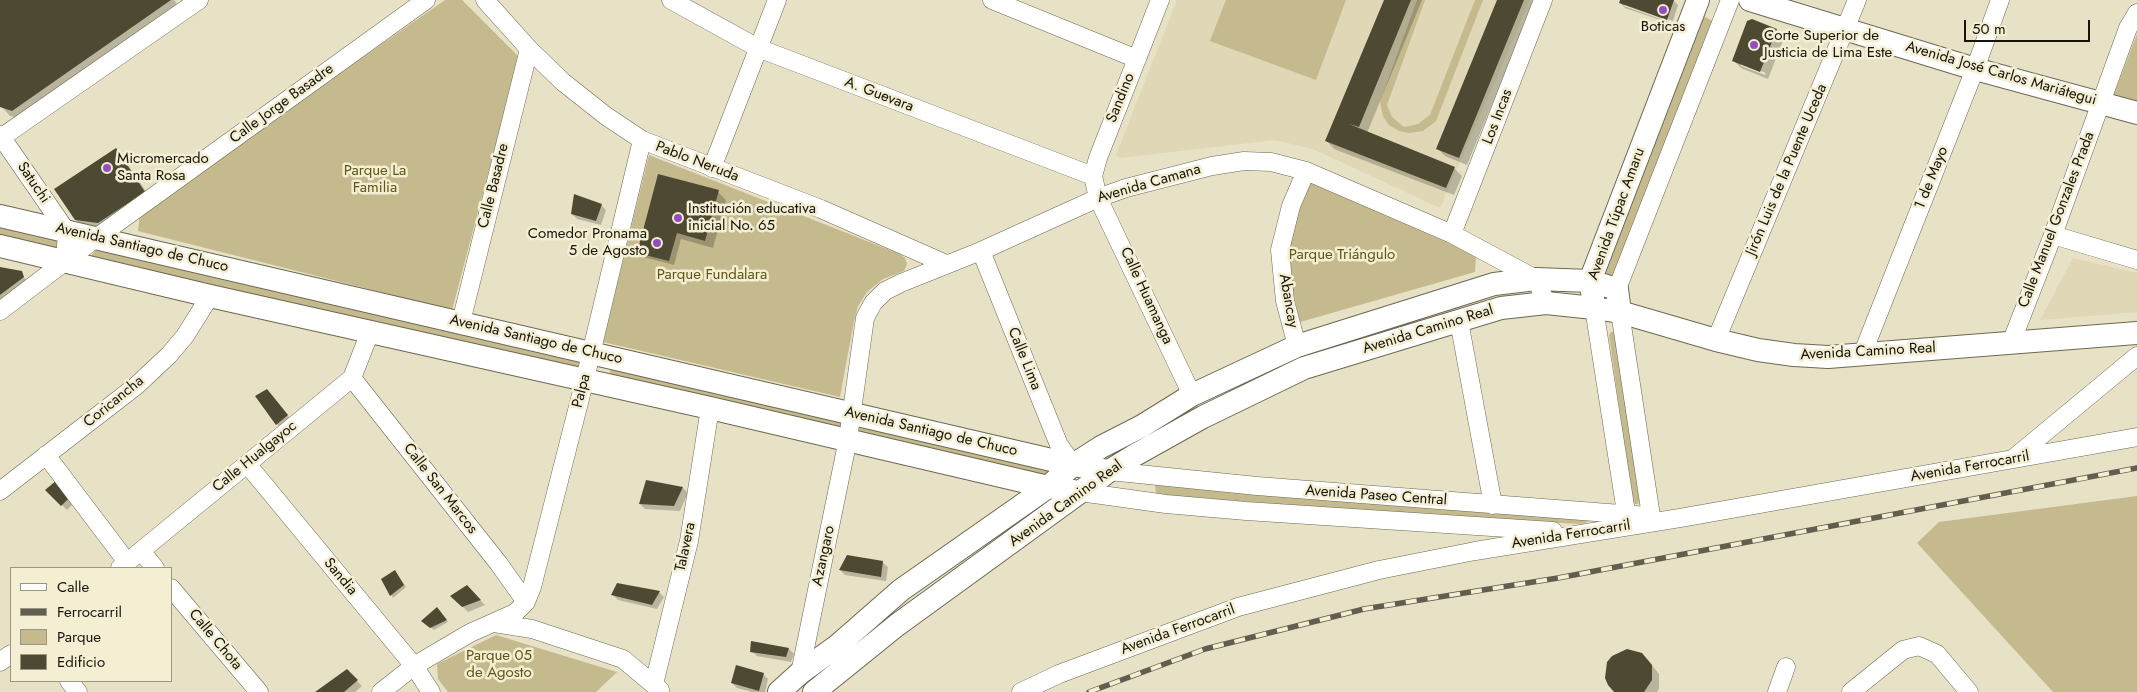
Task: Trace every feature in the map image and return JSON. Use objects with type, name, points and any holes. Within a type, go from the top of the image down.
[{"type":"main road","name":"Avenida Túpac Amaru","points":[[1594,308],[1590,282],[1698,0]]},
{"type":"main road","name":"Avenida José Carlos Mariátegui","points":[[1750,0],[1975,69],[2137,113]]},
{"type":"main road","name":"Avenida Santiago de Chuco","points":[[0,216],[1073,465]]},
{"type":"main road","name":"Avenida Santiago de Chuco","points":[[0,246],[210,296],[848,439],[1048,487]]},
{"type":"main road","name":"Avenida Camino Real","points":[[779,692],[800,673],[837,646],[901,590],[1048,487],[1073,465],[1192,395],[1296,346],[1494,284],[1536,279],[1590,282],[1617,289]]},
{"type":"main road","name":"Avenida Túpac Amaru","points":[[1617,289],[1620,312]]},
{"type":"main road","name":"Avenida Camino Real","points":[[814,692],[898,625],[1109,471],[1203,417],[1304,368],[1501,308],[1546,303],[1620,312],[1716,340],[1794,356],[1862,355],[2137,333]]},
{"type":"main road","name":"Avenida Paseo Central","points":[[1073,465],[1109,471]]},
{"type":"main road","name":"Avenida Paseo Central","points":[[1048,487],[1080,492]]},
{"type":"street","points":[[1,136],[199,0]]},
{"type":"street","name":"Calle Jorge Basadre","points":[[0,311],[96,238],[426,0]]},
{"type":"street","name":"Pablo Neruda","points":[[485,0],[529,49],[563,82],[642,140],[821,209],[946,264]]},
{"type":"street","name":"A. Guevara","points":[[671,0],[758,48],[1093,176]]},
{"type":"street","points":[[712,168],[777,0]]},
{"type":"street","points":[[992,0],[1137,59]]},
{"type":"street","name":"Sandino","points":[[1098,198],[1093,176],[1098,158],[1160,0]]},
{"type":"street","name":"Los Incas","points":[[1452,234],[1543,0]]},
{"type":"street","name":"Avenida Túpac Amaru","points":[[1617,289],[1730,0]]},
{"type":"street","name":"Jirón Luis de la Puente Uceda","points":[[1716,340],[1857,0]]},
{"type":"street","name":"1 de Mayo","points":[[1862,355],[1975,69],[2000,0]]},
{"type":"street","name":"Calle Manuel Gonzales Prada","points":[[2011,344],[2053,235],[2128,28],[2137,13]]},
{"type":"street","name":"Calle Basadre","points":[[461,322],[529,49]]},
{"type":"street","name":"Satuchi","points":[[1,136],[67,232]]},
{"type":"street","name":"Palpa","points":[[526,602],[532,587],[585,379],[642,140]]},
{"type":"street","name":"Avenida Camana","points":[[848,439],[865,318],[873,303],[885,291],[1098,198],[1126,188],[1193,171],[1244,161],[1271,162],[1306,171],[1452,234],[1536,279]]},
{"type":"street","name":"Abancay","points":[[1296,346],[1284,302],[1280,250],[1291,206],[1306,171]]},
{"type":"street","name":"Calle Huamanga","points":[[1098,198],[1192,395]]},
{"type":"street","points":[[65,261],[67,232]]},
{"type":"street","points":[[2053,235],[2137,260]]},
{"type":"street","name":"Calle Lima","points":[[980,251],[1059,445],[1073,465]]},
{"type":"street","points":[[1536,279],[1546,303]]},
{"type":"street","name":"Coricancha","points":[[0,490],[136,386],[169,355],[185,336],[210,296]]},
{"type":"street","name":"Avenida Túpac Amaru","points":[[1594,308],[1628,520]]},
{"type":"street","name":"Avenida Túpac Amaru","points":[[1620,312],[1651,516]]},
{"type":"street","points":[[1459,321],[1493,505]]},
{"type":"street","name":"Calle Hualgayoc","points":[[129,561],[352,378],[370,332]]},
{"type":"street","points":[[2012,459],[2137,356]]},
{"type":"street","name":"Calle San Marcos","points":[[352,378],[499,564],[526,602]]},
{"type":"street","name":"Talavera","points":[[658,688],[689,542],[710,408]]},
{"type":"street","name":"Avenida Ferrocarril","points":[[1020,692],[1059,674],[1238,607],[1379,570],[1475,551],[1591,532],[1628,520],[1680,518],[2137,437]]},
{"type":"street","name":"Azangaro","points":[[800,673],[848,439]]},
{"type":"street","points":[[46,455],[129,561],[151,567]]},
{"type":"street","name":"Sandia","points":[[247,464],[414,666],[431,692]]},
{"type":"street","name":"Avenida Paseo Central","points":[[1109,471],[1257,486],[1493,505],[1628,520],[1651,516],[1680,518]]},
{"type":"street","name":"Avenida Paseo Central","points":[[1080,492],[1166,504],[1246,511],[1591,532]]},
{"type":"street","name":"Calle Chota","points":[[172,589],[260,692]]},
{"type":"street","points":[[381,692],[414,666],[470,633],[515,613],[526,602]]},
{"type":"street","points":[[494,623],[532,630],[623,660],[658,688]]},
{"type":"street","points":[[1851,692],[1903,650],[1919,646],[1937,654],[1969,692]]},
{"type":"street","points":[[1778,692],[1786,667]]},
{"type":"street","points":[[70,682],[78,692]]},
{"type":"shaded area","points":[[1177,0],[1530,0],[1440,208],[1313,149],[1275,140],[1120,158],[1116,155]]},
{"type":"shaded area","points":[[2073,258],[2137,273],[2137,312],[2040,320]]},
{"type":"green space","name":"Parque La Familia","points":[[445,0],[462,0],[519,57],[452,310],[138,231],[140,213]]},
{"type":"green space","points":[[1226,0],[1346,0],[1316,80],[1210,41]]},
{"type":"green space","points":[[1417,0],[1425,0],[1387,105],[1392,117],[1404,127],[1418,124],[1430,115],[1475,0],[1483,0],[1436,121],[1423,131],[1409,133],[1399,131],[1389,125],[1383,116],[1380,102]]},
{"type":"green space","points":[[1700,14],[1714,22],[1611,279],[1599,279]]},
{"type":"green space","points":[[2137,34],[2137,104],[2113,97]]},
{"type":"green space","name":"Parque Fundalara","points":[[649,155],[900,254],[905,258],[907,264],[904,271],[883,279],[867,292],[858,306],[840,397],[603,342]]},
{"type":"green space","name":"Parque Triángulo","points":[[1306,181],[1476,255],[1475,272],[1300,322],[1291,283],[1288,253],[1293,217]]},
{"type":"green space","points":[[0,226],[55,240],[60,243],[60,247],[53,250],[0,238]]},
{"type":"green space","points":[[105,250],[581,359],[578,374],[100,264],[91,256],[95,251]]},
{"type":"green space","points":[[1611,332],[1616,332],[1640,496],[1638,504],[1635,504],[1632,500],[1609,335]]},
{"type":"green space","points":[[611,368],[1053,465],[1045,479],[608,379]]},
{"type":"green space","points":[[1155,484],[1590,516],[1590,521],[1582,524],[1482,519],[1156,495]]},
{"type":"green space","points":[[2137,496],[2137,692],[2053,692],[1917,543],[1939,522]]},
{"type":"green space","name":"Parque 05 de Agosto","points":[[496,635],[617,672],[596,692],[448,692],[438,679],[437,664]]},
{"type":"building","points":[[0,0],[171,0],[12,111],[0,107]]},
{"type":"building","points":[[1384,0],[1411,0],[1359,127],[1349,124],[1455,167],[1446,188],[1325,141]]},
{"type":"building","points":[[1497,0],[1524,0],[1459,158],[1436,149]]},
{"type":"building","points":[[1620,0],[1674,0],[1667,20],[1619,3]]},
{"type":"building","name":"Corte Superior de Justicia de Lima Este","points":[[1752,19],[1777,29],[1760,72],[1732,61],[1747,21]]},
{"type":"building","name":"Micromercado Santa Rosa","points":[[116,148],[145,192],[98,223],[75,220],[54,189]]},
{"type":"building","name":"Institución educativa inicial No. 65","points":[[658,174],[719,190],[705,241],[677,233],[669,261],[637,253]]},
{"type":"building","points":[[574,194],[602,204],[596,221],[571,214]]},
{"type":"building","points":[[0,267],[22,271],[24,277],[0,295]]},
{"type":"building","points":[[267,389],[288,415],[276,425],[255,396]]},
{"type":"building","points":[[57,480],[71,496],[61,506],[45,490]]},
{"type":"building","points":[[646,480],[683,487],[674,506],[639,504]]},
{"type":"building","points":[[847,555],[883,561],[881,577],[839,570]]},
{"type":"building","points":[[395,570],[404,585],[390,596],[381,579]]},
{"type":"building","points":[[617,583],[660,591],[652,605],[611,595]]},
{"type":"building","points":[[467,585],[481,600],[462,607],[450,596]]},
{"type":"building","points":[[437,607],[447,620],[430,628],[421,621]]},
{"type":"building","points":[[751,641],[789,648],[786,657],[750,652]]},
{"type":"building","points":[[1627,649],[1642,653],[1652,665],[1652,680],[1644,692],[1614,692],[1605,678],[1607,662],[1612,656]]},
{"type":"building","points":[[736,665],[764,673],[759,691],[731,683]]},
{"type":"building","points":[[347,669],[358,680],[344,692],[315,692]]},
{"type":"railway","points":[[1089,692],[1205,649],[1364,609],[1558,578],[2137,468]]},
{"type":"place","name":"Boticas","points":[[1663,10]]},
{"type":"place","name":"Corte Superior de Justicia de Lima Este","points":[[1754,45]]},
{"type":"place","name":"Micromercado Santa Rosa","points":[[107,168]]},
{"type":"place","name":"Institución educativa inicial No. 65","points":[[678,218]]},
{"type":"place","name":"Comedor Pronama 5 de Agosto","points":[[657,243]]}]
